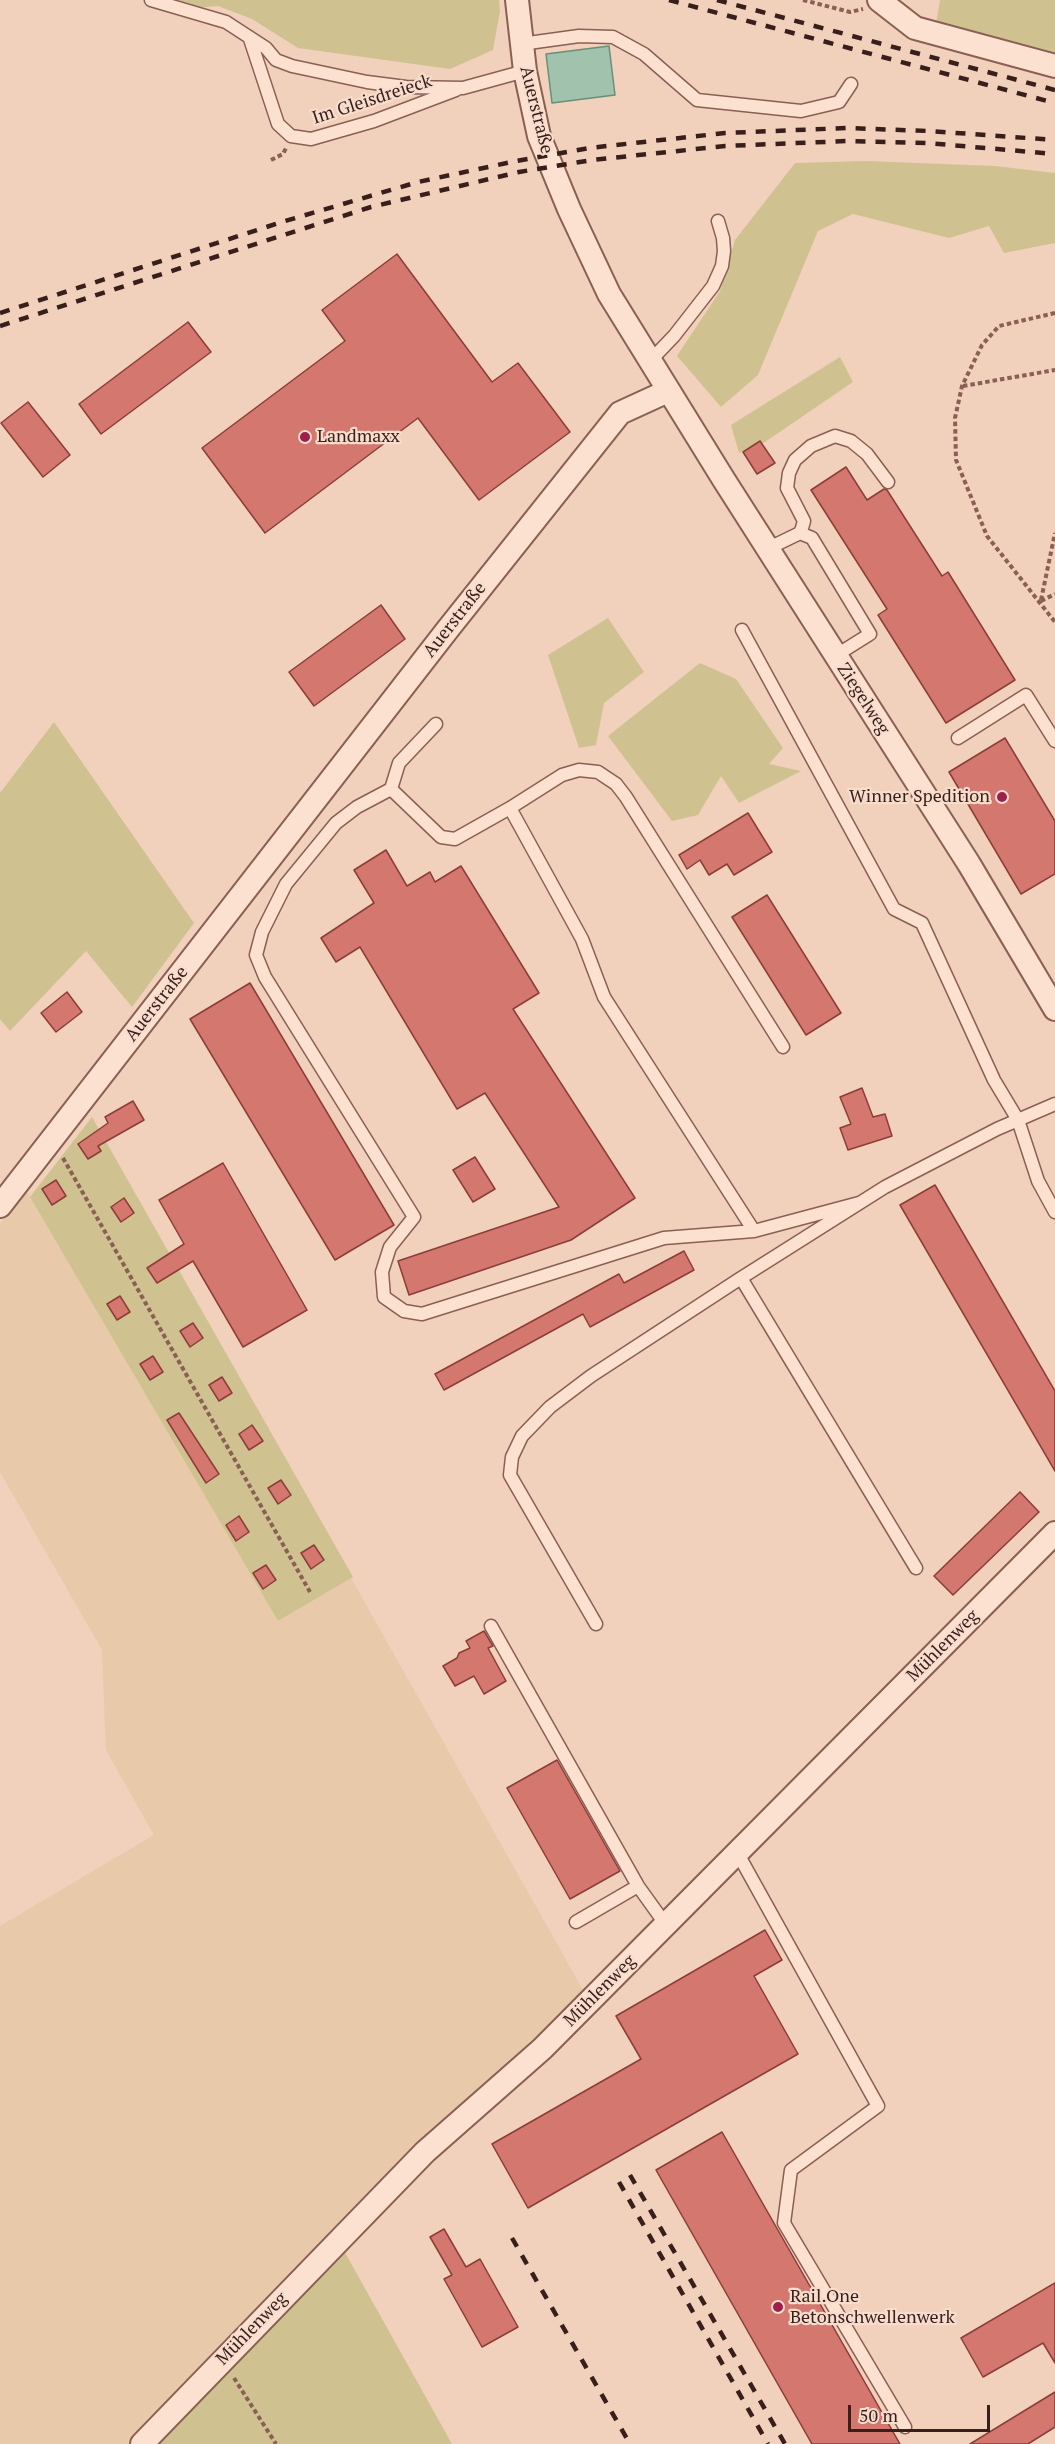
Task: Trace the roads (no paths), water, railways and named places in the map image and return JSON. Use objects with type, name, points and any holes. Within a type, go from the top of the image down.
[{"type":"street","name":"Auerstraße","points":[[0,1206],[448,629],[620,413],[668,391],[609,294],[539,136],[525,71],[517,0]]},
{"type":"street","points":[[882,2],[915,28],[1055,66]]},
{"type":"street","name":"Ziegelweg","points":[[668,391],[969,864],[1055,1009]]},
{"type":"street","name":"Mühlenweg","points":[[142,2444],[424,2152],[542,2049],[1055,1533]]},
{"type":"lane","name":"Im Gleisdreieck","points":[[151,0],[226,22],[266,48],[276,60],[292,66],[406,87],[463,87]]},
{"type":"lane","points":[[521,44],[579,36],[614,37],[644,54],[697,100],[801,111],[839,102],[851,84]]},
{"type":"lane","name":"Im Gleisdreieck","points":[[250,39],[278,124],[291,136],[311,139],[374,121],[463,87],[525,71]]},
{"type":"lane","points":[[650,361],[713,286],[722,266],[723,238],[718,221]]},
{"type":"lane","points":[[769,548],[800,533],[804,521],[787,488],[789,473],[795,460],[811,446],[835,436],[851,441],[867,454],[888,482]]},
{"type":"lane","points":[[800,533],[812,538],[870,634],[835,656]]},
{"type":"lane","points":[[742,630],[894,909],[922,923],[994,1080],[1018,1120],[1038,1181],[1055,1212]]},
{"type":"lane","points":[[957,738],[1026,695],[1055,741]]},
{"type":"lane","points":[[436,724],[399,763],[391,789],[357,807],[336,823],[300,867],[281,894],[262,932],[256,955],[265,977],[414,1217],[390,1247],[382,1272],[384,1297],[404,1311],[422,1314],[664,1238],[754,1231],[859,1203]]},
{"type":"lane","points":[[391,789],[441,837],[454,839],[510,808],[562,775],[579,770],[598,772],[616,784],[783,1047]]},
{"type":"lane","points":[[510,808],[582,939],[604,997],[754,1231]]},
{"type":"lane","points":[[596,1624],[510,1475],[512,1457],[522,1436],[566,1394],[591,1376],[859,1203],[946,1155],[1055,1104]]},
{"type":"lane","points":[[741,1278],[916,1568]]},
{"type":"lane","points":[[490,1626],[638,1886],[666,1925]]},
{"type":"lane","points":[[738,1854],[878,2106],[791,2170],[784,2223],[905,2427]]},
{"type":"lane","points":[[576,1922],[638,1886]]},
{"type":"railway","points":[[669,0],[1055,103]]},
{"type":"railway","points":[[717,0],[1055,90]]},
{"type":"railway","points":[[0,313],[285,221],[418,182],[589,148],[725,133],[847,128],[1055,140]]},
{"type":"railway","points":[[0,326],[371,207],[519,172],[592,160],[725,146],[847,141],[927,143],[1055,154]]},
{"type":"railway","points":[[630,2175],[785,2444]]},
{"type":"railway","points":[[619,2182],[768,2444]]},
{"type":"railway","points":[[512,2238],[630,2444]]},
{"type":"place","name":"Landmaxx","points":[[305,437]]},
{"type":"place","name":"Winner Spedition","points":[[1002,797]]},
{"type":"place","name":"Rail.One Betonschwellenwerk","points":[[778,2307]]}]
